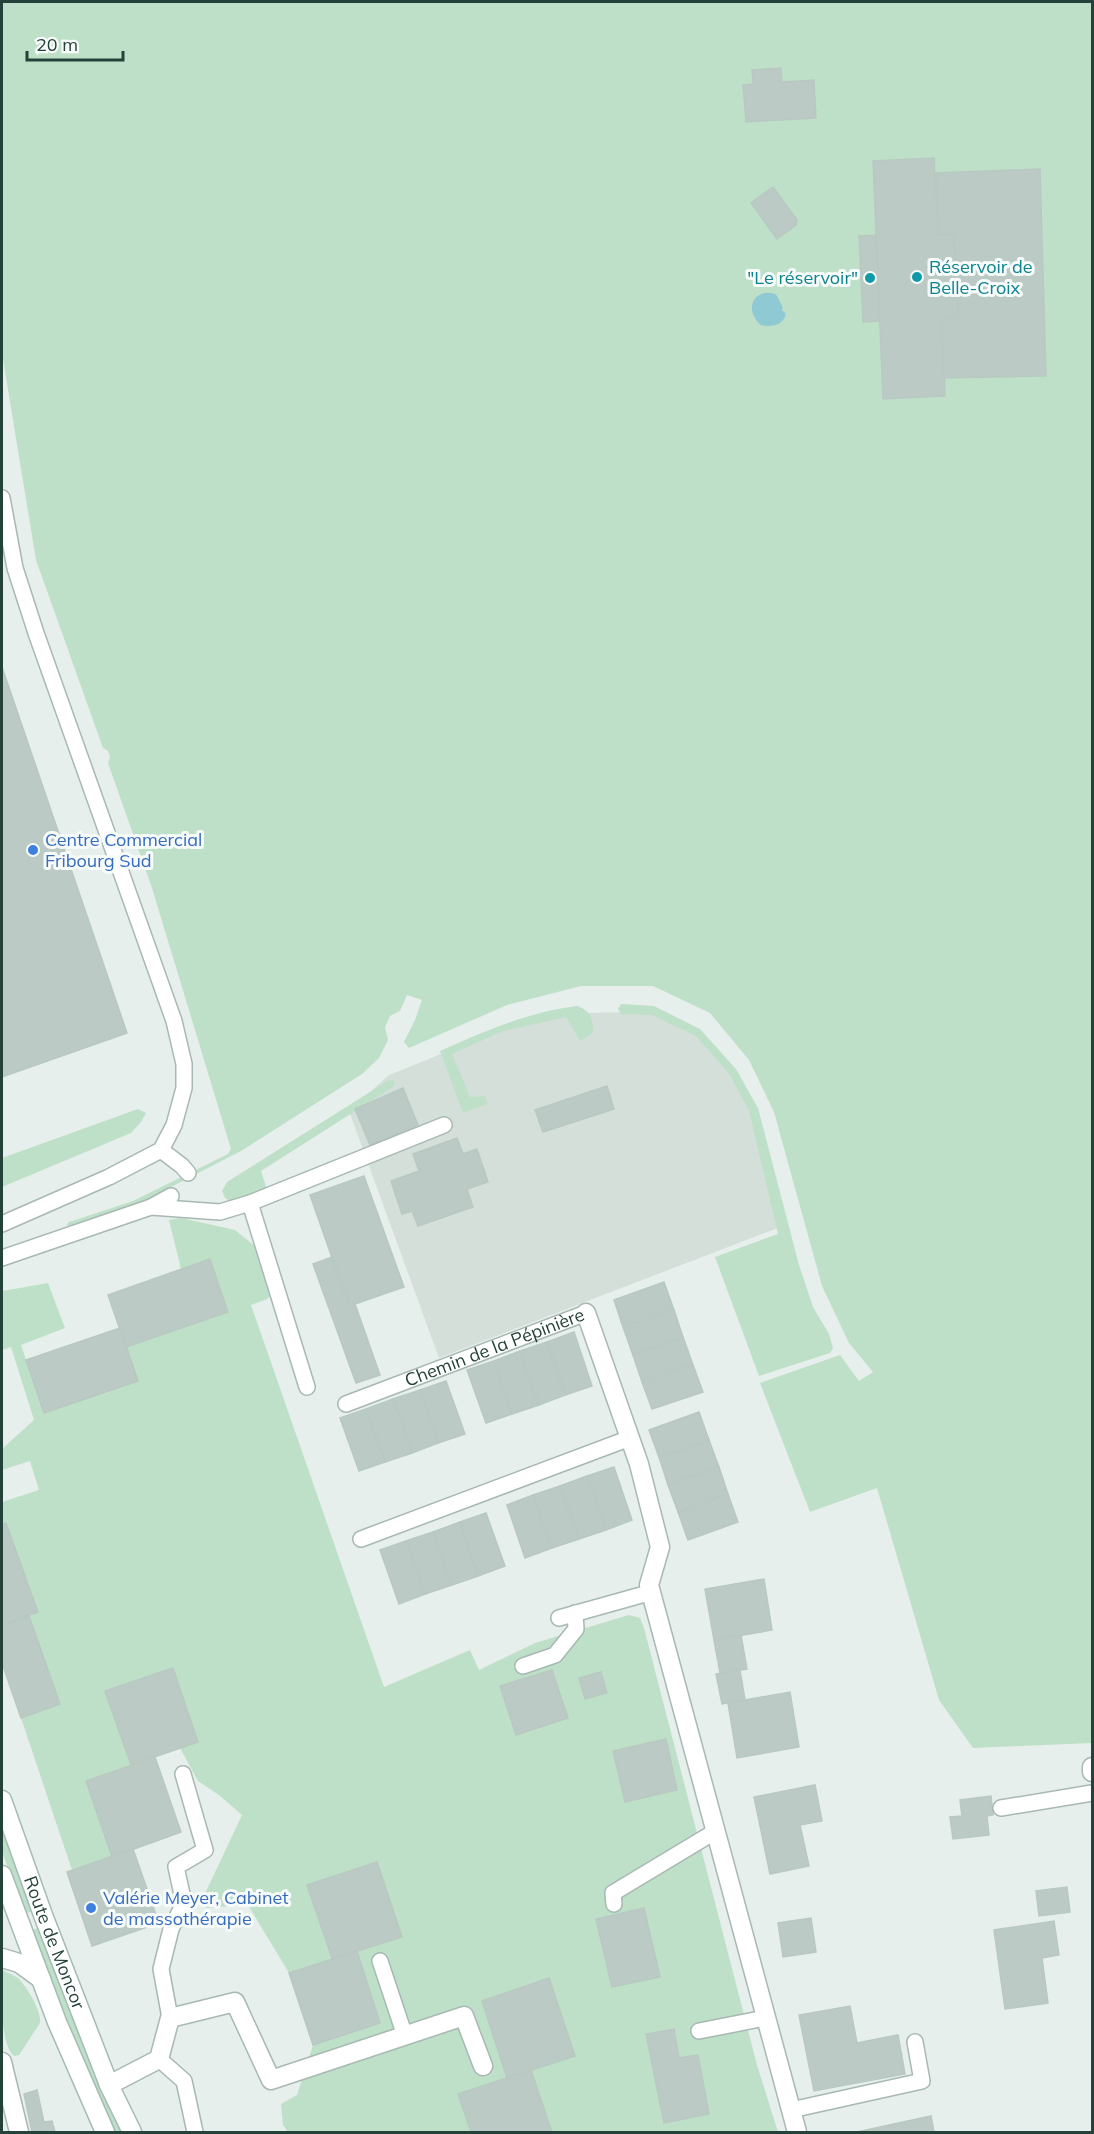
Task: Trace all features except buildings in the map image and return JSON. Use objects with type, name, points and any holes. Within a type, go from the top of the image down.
[{"type":"street","name":"Chemin de la Pépinière","points":[[586,1313],[639,1464],[660,1547],[649,1585],[797,2133]]},
{"type":"street","points":[[1092,1767],[1092,1772]]},
{"type":"street","name":"Route de Moncor","points":[[2,1800],[43,1915],[109,2085],[132,2133]]},
{"type":"street","name":"Route de Moncor","points":[[2,1875],[66,2043],[105,2133]]},
{"type":"street","points":[[2,1958],[19,1963],[41,1979]]},
{"type":"street","points":[[109,2085],[159,2059],[170,2018],[235,2002],[271,2080],[464,2016],[483,2066]]},
{"type":"street","points":[[2,2062],[19,2133]]},
{"type":"lane","points":[[2,498],[15,568],[174,1021],[184,1064],[184,1088],[174,1125],[161,1150],[109,1177],[2,1224]]},
{"type":"lane","points":[[151,1207],[220,1212],[250,1203],[444,1125]]},
{"type":"lane","points":[[161,1150],[183,1166],[188,1173]]},
{"type":"lane","points":[[2,1258],[151,1207],[171,1196]]},
{"type":"lane","points":[[250,1203],[307,1388]]},
{"type":"lane","name":"Chemin de la Pépinière","points":[[346,1404],[586,1313]]},
{"type":"lane","points":[[361,1539],[630,1438]]},
{"type":"lane","points":[[559,1618],[652,1592]]},
{"type":"lane","points":[[523,1666],[555,1655],[576,1629],[575,1613]]},
{"type":"lane","points":[[170,2018],[161,1969],[171,1929],[184,1903],[176,1867],[205,1850],[183,1774]]},
{"type":"lane","points":[[1001,1808],[1092,1793]]},
{"type":"lane","points":[[614,1904],[613,1893],[716,1832]]},
{"type":"lane","points":[[380,1961],[405,2036]]},
{"type":"lane","points":[[699,2031],[765,2018]]},
{"type":"lane","points":[[791,2110],[922,2081],[915,2042]]},
{"type":"lane","points":[[159,2059],[184,2081],[195,2133]]},
{"type":"shaded area","points":[[654,1012],[698,1034],[733,1071],[754,1110],[783,1226],[439,1358],[349,1111],[389,1075],[508,1027],[578,1013]]},
{"type":"green space","points":[[2,2],[1092,2],[1092,1743],[973,1748],[939,1700],[877,1488],[810,1512],[760,1383],[840,1355],[859,1381],[873,1372],[849,1343],[822,1286],[774,1112],[749,1060],[710,1013],[653,986],[581,986],[507,1005],[409,1048],[404,1042],[422,1000],[407,995],[400,1011],[390,1016],[385,1027],[388,1040],[379,1058],[362,1074],[241,1151],[134,1206],[68,1227],[69,1222],[133,1201],[228,1154],[231,1149],[152,888],[108,763],[110,757],[108,751],[103,748],[36,560],[2,353]]},
{"type":"green space","points":[[621,1004],[654,1006],[700,1029],[736,1069],[758,1108],[799,1265],[813,1307],[829,1334],[833,1348],[830,1353],[759,1376],[715,1257],[778,1234],[749,1111],[730,1075],[696,1036],[652,1015],[621,1014],[618,1009]]},
{"type":"green space","points":[[577,1006],[588,1013],[592,1019],[593,1028],[593,1033],[580,1041],[566,1017],[503,1031],[452,1054],[470,1097],[485,1096],[488,1104],[463,1113],[440,1051],[524,1018]]},
{"type":"green space","points":[[389,1080],[395,1081],[393,1087],[261,1171],[267,1190],[231,1202],[225,1198],[222,1191],[227,1182]]},
{"type":"green space","points":[[138,1109],[146,1113],[131,1133],[2,1187],[2,1158]]},
{"type":"green space","points":[[181,1218],[235,1230],[256,1247],[272,1294],[267,1299],[251,1305],[384,1687],[470,1650],[479,1670],[535,1643],[629,1615],[640,1618],[757,2065],[778,2132],[288,2132],[283,2125],[281,2104],[297,2095],[313,2045],[380,2023],[357,1951],[402,1936],[377,1862],[307,1885],[331,1959],[289,1973],[248,1905],[206,1908],[202,1900],[242,1815],[198,1781],[180,1748],[198,1742],[173,1668],[106,1691],[131,1765],[86,1781],[112,1857],[72,1870],[21,1718],[60,1704],[29,1616],[38,1612],[6,1524],[2,1525],[2,1502],[39,1490],[30,1461],[2,1470],[2,1449],[34,1420],[11,1347],[2,1350],[2,1291],[48,1283],[65,1328],[21,1345],[44,1413],[138,1381],[126,1347],[228,1311],[210,1259],[181,1269],[169,1220]]},
{"type":"green space","points":[[2,1825],[33,1911],[24,1914],[2,1851]]},
{"type":"green space","points":[[38,1928],[121,2132],[116,2132],[109,2118],[30,1931]]},
{"type":"green space","points":[[2,1970],[23,1983],[40,2018],[40,2023],[19,2055],[14,2056],[9,2050],[4,2029]]},
{"type":"waterway","points":[[769,308],[765,303],[764,311],[772,312],[774,308],[768,300],[763,301],[760,305],[760,311],[767,316],[775,313],[778,308],[773,298],[763,298],[757,304],[757,312],[763,321],[776,320],[781,315]]},
{"type":"place","name":"Réservoir de Belle-Croix","points":[[917,277]]},
{"type":"place","name":"\"Le réservoir\"","points":[[870,278]]},
{"type":"place","name":"Centre Commercial Fribourg Sud","points":[[33,850]]},
{"type":"place","name":"Valérie Meyer, Cabinet de massothérapie","points":[[91,1908]]}]
